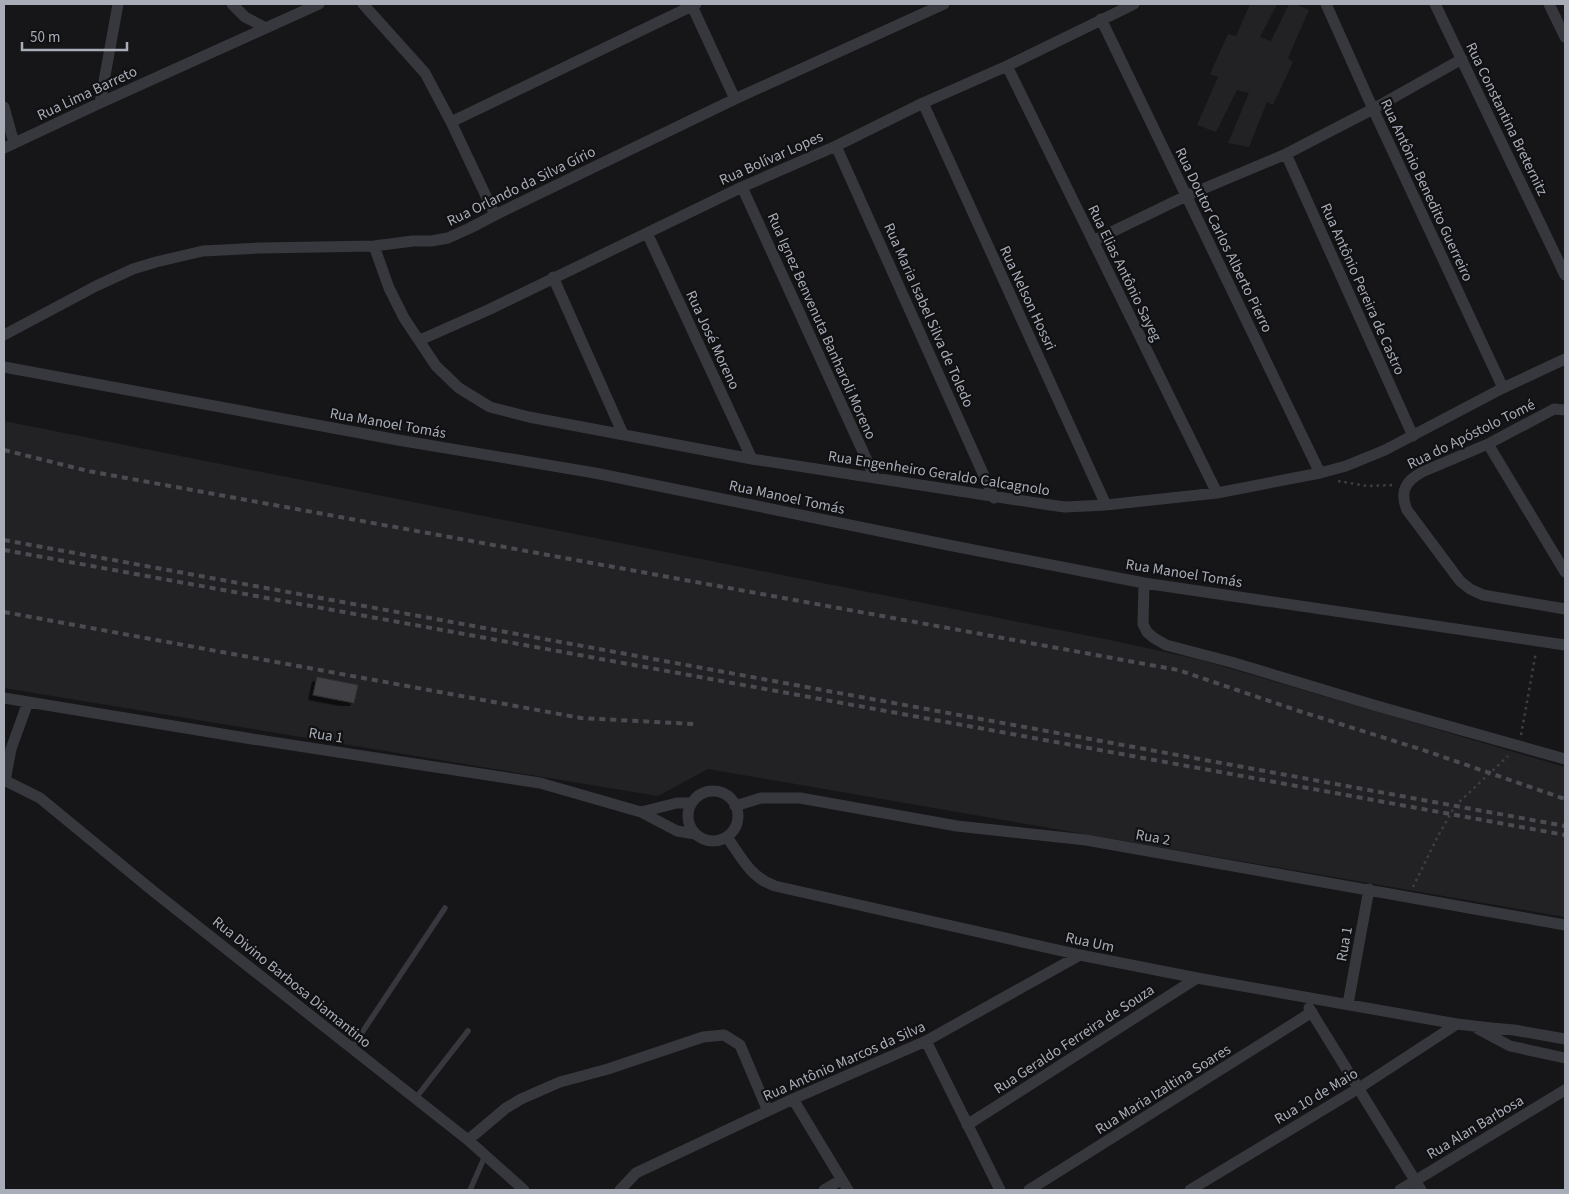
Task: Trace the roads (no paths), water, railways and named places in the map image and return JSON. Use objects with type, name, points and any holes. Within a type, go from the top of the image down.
[{"type":"street","points":[[100,103],[118,4]]},
{"type":"street","points":[[232,4],[245,17],[266,28]]},
{"type":"street","name":"Rua Lima Barreto","points":[[9,146],[319,4]]},
{"type":"street","points":[[362,4],[425,73],[451,122],[495,215]]},
{"type":"street","name":"Rua Orlando da Silva Gírio","points":[[4,335],[96,286],[133,269],[203,251],[374,246],[448,238],[735,99],[944,4]]},
{"type":"street","name":"Rua Bolívar Lopes","points":[[420,340],[488,310],[742,187],[836,146],[923,103],[1007,66],[1134,4]]},
{"type":"street","name":"Rua Antônio Benedito Guerreiro","points":[[1326,4],[1503,388]]},
{"type":"street","name":"Rua Constantina Breternitz","points":[[1436,4],[1565,275]]},
{"type":"street","points":[[1549,4],[1565,37]]},
{"type":"street","points":[[451,122],[694,5],[735,99]]},
{"type":"street","points":[[245,17],[249,27],[248,36]]},
{"type":"street","name":"Rua Doutor Carlos Alberto Pierro","points":[[1102,19],[1320,473]]},
{"type":"street","points":[[1093,242],[1186,196],[1286,154],[1373,109],[1462,59]]},
{"type":"street","name":"Rua Elias Antônio Sayeg","points":[[1007,66],[1218,493]]},
{"type":"street","name":"Rua Nelson Hossri","points":[[923,103],[1106,505]]},
{"type":"street","points":[[4,107],[9,146]]},
{"type":"street","name":"Rua Maria Isabel Silva de Toledo","points":[[836,146],[994,498]]},
{"type":"street","name":"Rua Antônio Pereira de Castro","points":[[1286,154],[1413,436]]},
{"type":"street","name":"Rua Ignez Benvenuta Banharoli Moreno","points":[[742,187],[874,478]]},
{"type":"street","name":"Rua José Moreno","points":[[647,233],[752,459]]},
{"type":"street","name":"Rua Engenheiro Geraldo Calcagnolo","points":[[374,246],[389,288],[404,318],[436,366],[459,388],[490,407],[752,459],[994,498],[1065,507],[1106,505],[1218,493],[1346,466],[1413,436],[1503,388],[1565,360]]},
{"type":"street","points":[[553,277],[623,434]]},
{"type":"street","name":"Rua Manoel Tomás","points":[[4,367],[398,440],[595,473],[1144,583],[1565,645]]},
{"type":"street","name":"Rua do Apóstolo Tomé","points":[[1565,410],[1554,409],[1488,444],[1422,472],[1413,477],[1406,486],[1403,497],[1407,510],[1460,581],[1470,589],[1484,595],[1565,609]]},
{"type":"street","points":[[1488,444],[1565,572]]},
{"type":"street","points":[[1144,583],[1143,624],[1147,632],[1166,644],[1565,759]]},
{"type":"street","name":"Rua 1","points":[[4,698],[252,739],[540,783],[641,812],[677,831],[695,834]]},
{"type":"street","points":[[4,781],[11,749],[28,702]]},
{"type":"street","name":"Rua Divino Barbosa Diamantino","points":[[4,781],[40,798],[153,891],[468,1140],[524,1190]]},
{"type":"street","points":[[714,792],[727,796],[735,806],[737,814],[733,830],[727,836],[717,841],[705,840],[695,834],[689,825],[688,814],[691,803],[701,794],[714,792]]},
{"type":"street","name":"Rua 2","points":[[735,806],[761,798],[800,798],[957,826],[1086,840],[1565,925]]},
{"type":"street","points":[[641,812],[677,803],[691,803]]},
{"type":"street","name":"Rua Um","points":[[727,836],[758,879],[768,884],[1080,955],[1303,998],[1472,1026]]},
{"type":"street","name":"Rua 1","points":[[1348,1004],[1369,889]]},
{"type":"street","name":"Rua Antônio Marcos da Silva","points":[[620,1190],[636,1172],[926,1041],[1080,955]]},
{"type":"street","name":"Rua Geraldo Ferreira de Souza","points":[[967,1125],[1197,978]]},
{"type":"street","points":[[1303,998],[1418,1185]]},
{"type":"street","name":"Rua Maria Izaltina Soares","points":[[1029,1190],[1312,1012]]},
{"type":"street","name":"Rua 10 de Maio","points":[[1190,1190],[1359,1088],[1457,1024]]},
{"type":"street","points":[[1472,1026],[1514,1030],[1565,1039]]},
{"type":"street","points":[[1472,1026],[1510,1046],[1565,1058]]},
{"type":"street","points":[[468,1140],[506,1108],[521,1099],[560,1082],[608,1069],[704,1037],[719,1035],[724,1035],[740,1045],[768,1111]]},
{"type":"street","points":[[926,1041],[1000,1190]]},
{"type":"street","name":"Rua Alan Barbosa","points":[[1400,1190],[1418,1185],[1565,1090]]},
{"type":"street","points":[[793,1100],[848,1190]]},
{"type":"street","points":[[824,1190],[841,1180]]},
{"type":"lane","points":[[351,1048],[445,908]]},
{"type":"lane","points":[[415,1099],[468,1031]]},
{"type":"lane","points":[[470,1190],[485,1156]]},
{"type":"railway","points":[[4,450],[88,471],[1178,670],[1426,751],[1565,799]]},
{"type":"railway","points":[[4,540],[1565,826]]},
{"type":"railway","points":[[4,550],[1565,835]]},
{"type":"railway","points":[[4,612],[581,718],[694,724]]}]
